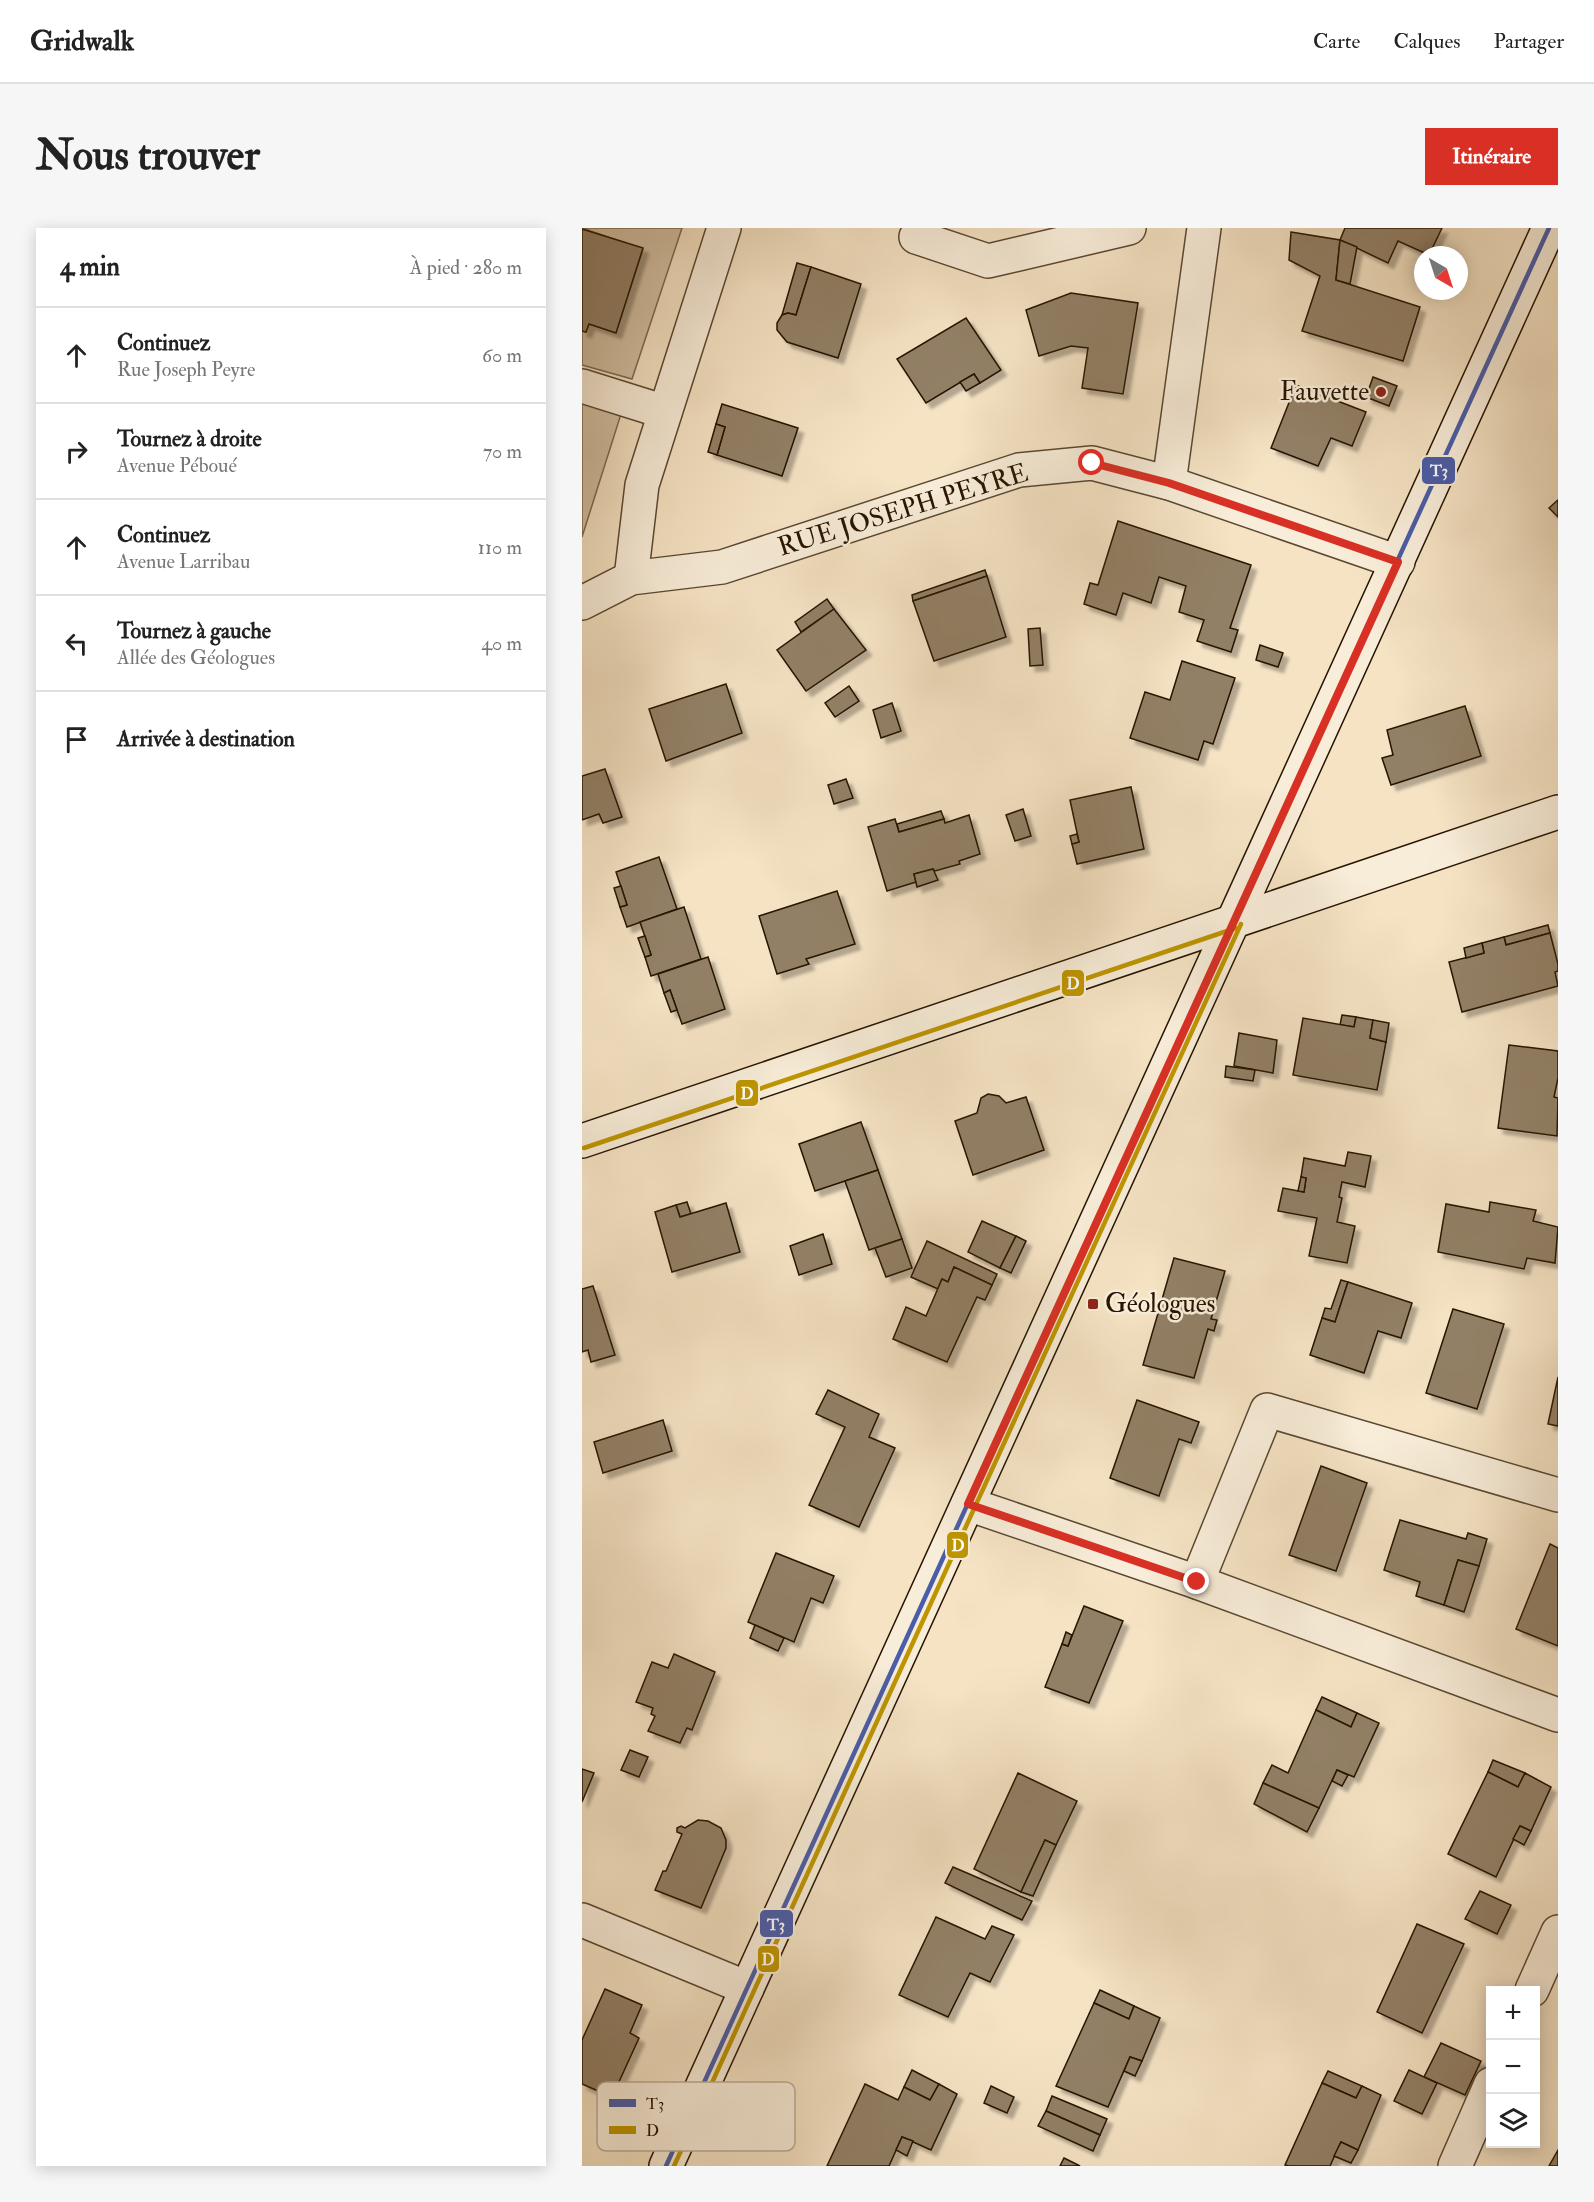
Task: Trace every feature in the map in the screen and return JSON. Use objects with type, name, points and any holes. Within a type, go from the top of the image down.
[{"type":"street","points":[[631,578],[642,485],[724,228]]},
{"type":"street","points":[[916,237],[988,261],[1129,228]]},
{"type":"street","points":[[1169,483],[1204,228]]},
{"type":"street","points":[[704,2082],[1549,228]]},
{"type":"street","points":[[582,386],[665,412]]},
{"type":"street","name":"RUE JOSEPH PEYRE","points":[[582,603],[631,578],[722,567],[1019,470],[1092,463],[1169,483],[1398,562]]},
{"type":"street","points":[[582,1141],[1558,812]]},
{"type":"street","points":[[1197,1582],[1267,1410],[1558,1495]]},
{"type":"street","points":[[968,1504],[1197,1582],[1558,1714]]},
{"type":"street","points":[[582,1920],[747,1988]]},
{"type":"street","points":[[1534,1986],[1558,1932]]},
{"type":"street","points":[[1455,2166],[1487,2094]]},
{"type":"street","points":[[666,2166],[673,2151]]},
{"type":"shaded area","points":[[582,228],[682,228],[632,379],[582,365],[582,331],[586,332],[589,324],[616,332],[643,249]]},
{"type":"shaded area","points":[[582,402],[621,414],[582,537]]},
{"type":"building","points":[[1345,228],[1442,228],[1433,246],[1414,246],[1414,248],[1398,241],[1388,263],[1340,240]]},
{"type":"building","points":[[582,229],[643,248],[616,333],[589,324],[586,332],[582,331]]},
{"type":"building","points":[[1291,232],[1340,240],[1336,280],[1420,307],[1403,361],[1302,331],[1320,276],[1289,260]]},
{"type":"building","points":[[1340,240],[1357,247],[1350,284],[1336,280]]},
{"type":"building","points":[[797,263],[811,267],[796,315],[788,313],[782,315]]},
{"type":"building","points":[[811,267],[861,284],[838,358],[787,342],[777,330],[777,323],[782,315],[788,313],[796,315]]},
{"type":"building","points":[[1071,293],[1138,303],[1123,394],[1082,388],[1088,348],[1071,346],[1039,356],[1026,310]]},
{"type":"building","points":[[966,318],[1001,370],[980,383],[974,374],[926,403],[897,359]]},
{"type":"building","points":[[974,374],[980,383],[966,391],[960,382]]},
{"type":"building","name":"Fauvette","points":[[1373,377],[1397,386],[1389,406],[1366,397]]},
{"type":"building","points":[[1296,385],[1366,412],[1352,446],[1331,438],[1318,466],[1271,448]]},
{"type":"building","points":[[722,404],[798,428],[782,476],[717,455],[725,427],[716,424]]},
{"type":"building","points":[[716,424],[725,427],[717,455],[708,452]]},
{"type":"building","points":[[1558,500],[1558,517],[1549,508]]},
{"type":"building","points":[[1118,521],[1251,565],[1230,628],[1238,630],[1231,652],[1197,641],[1204,620],[1179,612],[1186,586],[1159,577],[1151,603],[1123,593],[1116,615],[1084,604],[1090,583],[1098,585]]},
{"type":"building","points":[[985,570],[987,576],[913,601],[912,595]]},
{"type":"building","points":[[987,576],[1006,637],[934,661],[913,601]]},
{"type":"building","points":[[827,599],[834,609],[801,632],[795,622]]},
{"type":"building","points":[[834,609],[866,650],[806,691],[777,650]]},
{"type":"building","points":[[1040,628],[1043,665],[1030,666],[1028,629]]},
{"type":"building","points":[[1260,645],[1283,653],[1278,667],[1256,660]]},
{"type":"building","points":[[1182,661],[1235,678],[1213,744],[1204,741],[1198,760],[1130,738],[1145,692],[1170,700]]},
{"type":"building","points":[[726,684],[742,733],[666,761],[649,709]]},
{"type":"building","points":[[849,686],[859,701],[835,717],[825,703]]},
{"type":"building","points":[[892,703],[901,731],[881,738],[873,710]]},
{"type":"building","points":[[1465,706],[1481,756],[1391,785],[1382,758],[1393,755],[1387,730]]},
{"type":"building","points":[[605,769],[622,817],[603,823],[599,814],[582,820],[582,776]]},
{"type":"building","points":[[846,779],[853,798],[834,804],[828,785]]},
{"type":"building","points":[[1131,787],[1144,849],[1077,864],[1072,844],[1079,842],[1070,800]]},
{"type":"building","points":[[1023,809],[1031,836],[1015,841],[1006,815]]},
{"type":"building","points":[[941,811],[944,819],[899,832],[897,824]]},
{"type":"building","points":[[969,815],[980,854],[959,861],[960,864],[914,874],[916,882],[887,891],[868,827],[895,819],[899,832],[944,819],[945,823]]},
{"type":"building","points":[[1077,834],[1079,842],[1072,844],[1070,836]]},
{"type":"building","points":[[659,857],[677,909],[627,927],[620,907],[627,905],[616,872]]},
{"type":"building","points":[[933,869],[938,880],[917,887],[914,874]]},
{"type":"building","points":[[621,886],[627,905],[620,907],[614,888]]},
{"type":"building","points":[[837,891],[855,944],[806,959],[809,964],[777,974],[759,916]]},
{"type":"building","points":[[684,907],[701,959],[651,976],[645,957],[651,955],[640,922]]},
{"type":"building","points":[[1548,925],[1550,933],[1506,945],[1504,937]]},
{"type":"building","points":[[1550,933],[1558,964],[1558,971],[1555,972],[1558,986],[1462,1012],[1449,962],[1484,953],[1482,943],[1504,937],[1506,945]]},
{"type":"building","points":[[645,936],[651,955],[645,957],[638,938]]},
{"type":"building","points":[[1482,943],[1484,953],[1466,958],[1464,948]]},
{"type":"building","points":[[708,957],[725,1009],[682,1024],[670,990],[664,993],[658,974]]},
{"type":"building","points":[[670,990],[677,1010],[671,1012],[664,993]]},
{"type":"building","points":[[1342,1015],[1356,1017],[1354,1027],[1340,1025]]},
{"type":"building","points":[[1356,1017],[1373,1020],[1370,1038],[1386,1042],[1377,1090],[1293,1075],[1303,1018],[1354,1027]]},
{"type":"building","points":[[1373,1020],[1389,1023],[1386,1042],[1370,1038]]},
{"type":"building","points":[[1239,1033],[1277,1040],[1273,1073],[1234,1066]]},
{"type":"building","points":[[1509,1045],[1558,1051],[1558,1078],[1554,1097],[1558,1098],[1557,1136],[1498,1128]]},
{"type":"building","points":[[1226,1066],[1255,1070],[1253,1081],[1225,1077]]},
{"type":"building","points":[[988,1094],[999,1096],[1006,1103],[1026,1097],[1044,1150],[973,1175],[955,1121],[977,1113],[981,1098]]},
{"type":"building","points":[[861,1122],[878,1170],[815,1191],[799,1144]]},
{"type":"building","points":[[1348,1152],[1371,1156],[1365,1187],[1342,1182],[1339,1197],[1342,1198],[1337,1222],[1355,1226],[1347,1263],[1309,1256],[1317,1218],[1278,1211],[1283,1188],[1304,1192],[1306,1178],[1301,1177],[1304,1158],[1345,1166]]},
{"type":"building","points":[[878,1170],[902,1239],[869,1250],[845,1181]]},
{"type":"building","points":[[1301,1177],[1306,1178],[1304,1192],[1298,1191]]},
{"type":"building","points":[[687,1202],[691,1214],[680,1217],[676,1205]]},
{"type":"building","points":[[1490,1202],[1536,1210],[1533,1221],[1558,1227],[1555,1263],[1527,1258],[1524,1269],[1438,1252],[1446,1204],[1489,1212]]},
{"type":"building","points":[[726,1203],[740,1252],[672,1272],[655,1212],[676,1205],[680,1217]]},
{"type":"building","points":[[982,1221],[1016,1236],[1000,1268],[968,1252]]},
{"type":"building","points":[[823,1234],[832,1264],[799,1275],[790,1246]]},
{"type":"building","points":[[1016,1236],[1026,1241],[1011,1273],[1000,1268]]},
{"type":"building","points":[[902,1239],[912,1268],[886,1277],[875,1248]]},
{"type":"building","points":[[927,1241],[997,1274],[992,1285],[954,1267],[948,1282],[942,1279],[938,1289],[911,1277]]},
{"type":"building","points":[[1174,1258],[1225,1271],[1211,1319],[1217,1320],[1214,1331],[1208,1329],[1194,1378],[1143,1365]]},
{"type":"building","points":[[954,1267],[992,1285],[985,1300],[977,1297],[947,1362],[893,1339],[906,1307],[926,1316],[942,1279],[948,1282]]},
{"type":"building","points":[[1341,1280],[1348,1282],[1335,1322],[1322,1318],[1325,1308],[1331,1309]]},
{"type":"building","points":[[1348,1282],[1412,1303],[1401,1338],[1378,1331],[1364,1373],[1310,1355],[1322,1318],[1335,1322]]},
{"type":"building","points":[[593,1286],[615,1355],[591,1362],[588,1350],[582,1352],[582,1289]]},
{"type":"building","points":[[1453,1309],[1504,1324],[1477,1409],[1426,1393]]},
{"type":"building","points":[[1558,1377],[1558,1426],[1548,1424]]},
{"type":"building","points":[[828,1390],[879,1414],[869,1437],[895,1448],[859,1527],[809,1505],[845,1427],[816,1414]]},
{"type":"building","points":[[1137,1400],[1199,1422],[1191,1443],[1179,1439],[1159,1496],[1110,1478]]},
{"type":"building","points":[[663,1420],[672,1451],[603,1473],[594,1442]]},
{"type":"building","points":[[1321,1466],[1367,1483],[1336,1571],[1289,1555]]},
{"type":"building","points":[[1400,1520],[1466,1539],[1468,1533],[1487,1539],[1479,1566],[1458,1560],[1444,1605],[1416,1596],[1420,1582],[1384,1570]]},
{"type":"building","points":[[1550,1544],[1558,1548],[1558,1646],[1516,1629]]},
{"type":"building","points":[[776,1553],[834,1576],[823,1603],[811,1598],[794,1642],[748,1622]]},
{"type":"building","points":[[1458,1560],[1479,1566],[1464,1612],[1444,1605]]},
{"type":"building","points":[[1084,1606],[1123,1621],[1089,1703],[1045,1687],[1062,1644],[1068,1646]]},
{"type":"building","points":[[755,1625],[784,1638],[778,1651],[750,1638]]},
{"type":"building","points":[[1066,1632],[1072,1635],[1068,1646],[1062,1644]]},
{"type":"building","points":[[674,1654],[715,1672],[692,1730],[687,1728],[680,1743],[648,1731],[655,1716],[651,1714],[653,1708],[636,1702],[652,1662],[668,1668]]},
{"type":"building","points":[[1322,1697],[1357,1713],[1351,1727],[1316,1710]]},
{"type":"building","points":[[1316,1710],[1351,1727],[1357,1713],[1379,1723],[1354,1777],[1337,1770],[1319,1808],[1263,1783],[1272,1765],[1288,1773]]},
{"type":"building","points":[[630,1750],[648,1757],[639,1777],[621,1770]]},
{"type":"building","points":[[1493,1760],[1525,1773],[1518,1787],[1488,1772]]},
{"type":"building","points":[[582,1769],[594,1773],[582,1802]]},
{"type":"building","points":[[1337,1770],[1348,1775],[1342,1786],[1332,1781]]},
{"type":"building","points":[[1488,1772],[1518,1787],[1525,1773],[1551,1787],[1531,1831],[1520,1826],[1496,1877],[1448,1854]]},
{"type":"building","points":[[1018,1773],[1077,1801],[1056,1845],[1045,1840],[1021,1892],[974,1869]]},
{"type":"building","points":[[1263,1783],[1319,1808],[1307,1832],[1254,1804]]},
{"type":"building","points":[[698,1820],[708,1821],[721,1828],[726,1840],[726,1848],[701,1908],[655,1890],[682,1834],[677,1832],[677,1828],[681,1826],[685,1828]]},
{"type":"building","points":[[1520,1826],[1531,1831],[1524,1845],[1513,1839]]},
{"type":"building","points":[[1045,1840],[1056,1845],[1033,1896],[1021,1892]]},
{"type":"building","points":[[953,1867],[1032,1901],[1022,1920],[945,1883]]},
{"type":"building","points":[[1480,1891],[1511,1905],[1497,1934],[1465,1919]]},
{"type":"building","points":[[936,1917],[985,1939],[992,1926],[1014,1935],[990,1982],[970,1973],[948,2017],[899,1995]]},
{"type":"building","points":[[1417,1924],[1464,1944],[1422,2033],[1377,2012]]},
{"type":"building","points":[[605,1989],[642,2005],[630,2033],[639,2038],[619,2082],[597,2082],[597,2090],[582,2084],[582,2040]]},
{"type":"building","points":[[1100,1990],[1134,2006],[1129,2019],[1094,2003]]},
{"type":"building","points":[[1094,2003],[1129,2019],[1134,2006],[1160,2018],[1142,2061],[1130,2057],[1108,2107],[1056,2086]]},
{"type":"building","points":[[1441,2043],[1481,2061],[1465,2095],[1424,2077]]},
{"type":"building","points":[[1130,2057],[1142,2061],[1135,2076],[1124,2071]]},
{"type":"building","points":[[912,2070],[939,2084],[930,2100],[904,2087]]},
{"type":"building","points":[[1409,2070],[1437,2083],[1422,2114],[1394,2101]]},
{"type":"building","points":[[1328,2071],[1362,2086],[1356,2098],[1322,2083]]},
{"type":"building","points":[[1322,2083],[1356,2098],[1362,2086],[1381,2095],[1358,2150],[1341,2142],[1330,2166],[1285,2165]]},
{"type":"building","points":[[865,2084],[898,2100],[904,2087],[930,2100],[939,2084],[957,2094],[931,2150],[902,2137],[889,2166],[827,2166]]},
{"type":"building","points":[[991,2086],[1014,2097],[1007,2113],[984,2103]]},
{"type":"building","points":[[1052,2096],[1107,2119],[1100,2135],[1046,2111]]},
{"type":"building","points":[[1046,2111],[1100,2135],[1093,2151],[1038,2126]]},
{"type":"building","points":[[902,2137],[913,2141],[907,2156],[896,2150]]},
{"type":"building","points":[[1341,2142],[1358,2150],[1351,2163],[1334,2156]]},
{"type":"building","points":[[1558,2150],[1558,2166],[1549,2166]]},
{"type":"building","points":[[1064,2158],[1080,2166],[1060,2166]]},
{"type":"transit line","name":"T3","points":[[704,2082],[1549,228]]},
{"type":"transit line","name":"D","points":[[712,2082],[1241,924]]},
{"type":"transit line","name":"D","points":[[584,1148],[1236,928]]},
{"type":"transit line","name":"T3","points":[[666,2166],[673,2151]]},
{"type":"transit line","name":"D","points":[[674,2166],[681,2151]]},
{"type":"place","name":"Fauvette","points":[[1381,392]]},
{"type":"place","name":"Géologues","points":[[1093,1304]]},
{"type":"route","points":[[1092,463],[1169,483],[1398,562],[968,1504],[1197,1582]]}]
